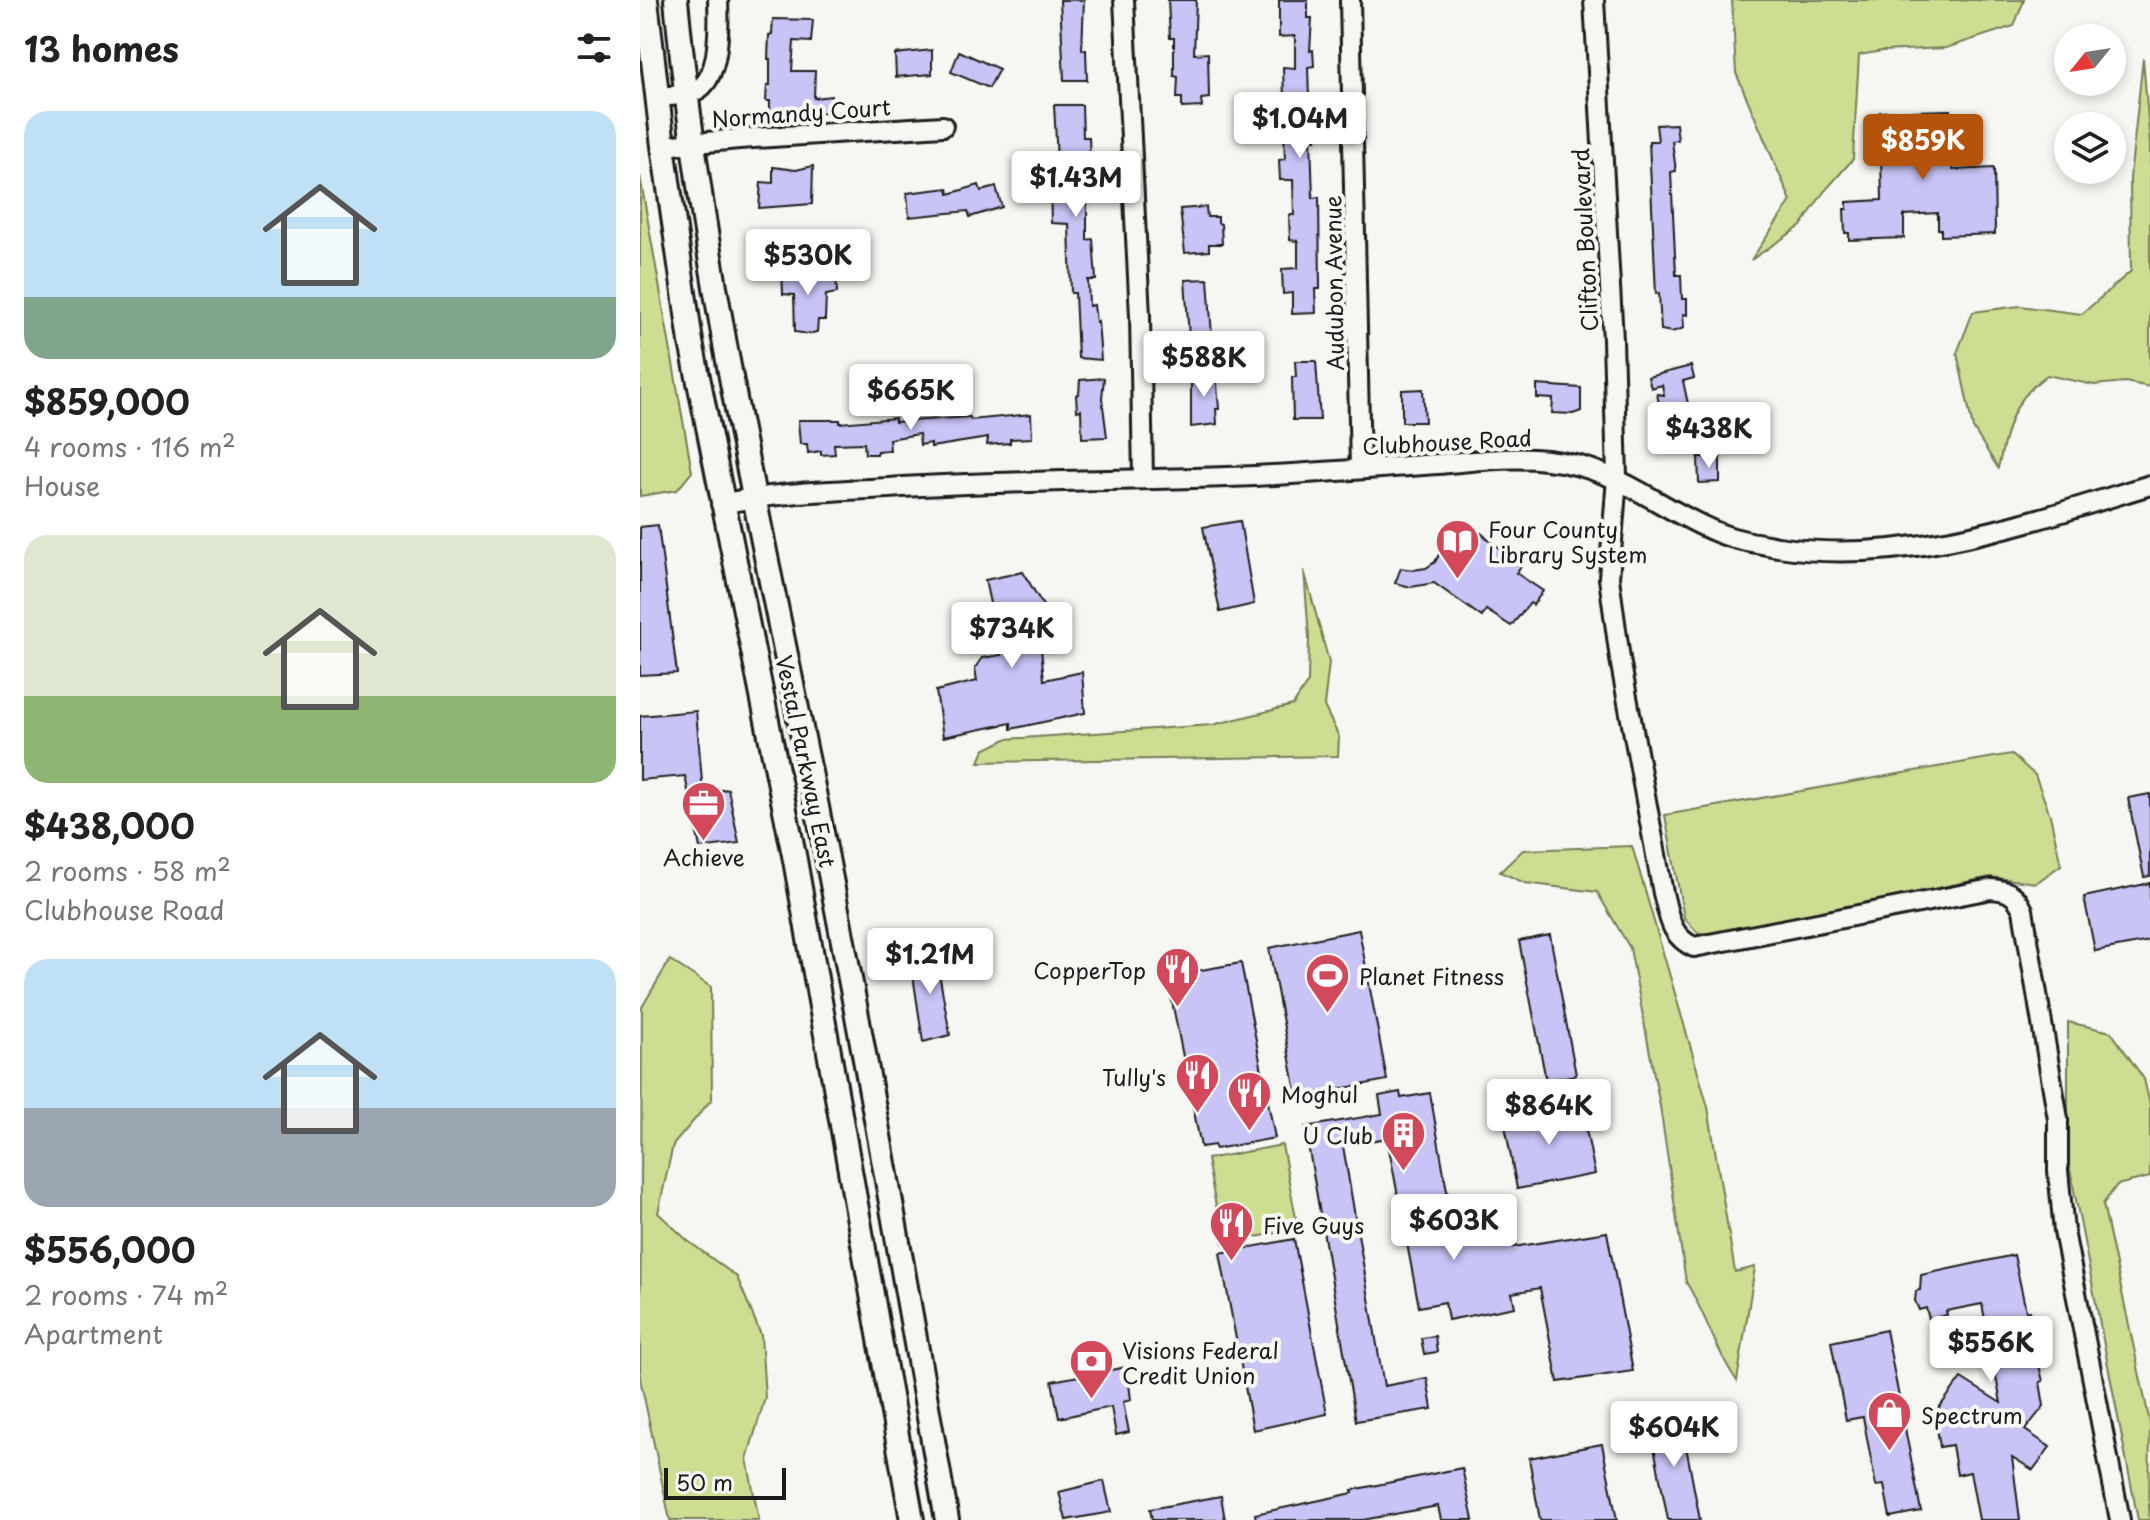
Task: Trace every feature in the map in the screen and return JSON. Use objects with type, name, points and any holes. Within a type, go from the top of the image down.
[{"type":"main road","name":"Vestal Parkway East","points":[[646,0],[691,342],[721,504],[795,860],[912,1520]]},
{"type":"main road","name":"Vestal Parkway East","points":[[676,0],[693,144],[752,497],[853,991],[947,1520]]},
{"type":"street","points":[[657,97],[686,93],[701,87],[713,65],[718,38],[718,0]]},
{"type":"street","points":[[1124,0],[1140,316],[1143,478]]},
{"type":"street","name":"Audubon Avenue","points":[[1350,0],[1360,469]]},
{"type":"street","name":"Clifton Boulevard","points":[[1594,0],[1613,340],[1617,478],[1609,553],[1613,618],[1663,893],[1673,931],[1683,942],[1694,947],[1991,889],[2004,890],[2016,896],[2023,910],[2058,1119],[2058,1171],[2064,1231],[2120,1520]]},
{"type":"street","name":"Normandy Court","points":[[663,146],[943,126]]},
{"type":"street","name":"Clubhouse Road","points":[[721,504],[752,497],[956,483],[1224,477],[1508,458],[1544,459],[1582,465],[1617,478],[1714,531],[1746,542],[1800,550],[1835,551],[1911,548],[1964,540],[2150,485]]},
{"type":"green space","points":[[1732,0],[2024,0],[2014,26],[1946,48],[1859,55],[1853,159],[1823,193],[1801,226],[1751,260],[1791,201],[1736,73]]},
{"type":"green space","points":[[2143,58],[2150,145],[2150,387],[2125,382],[2094,385],[2047,375],[2025,395],[2012,416],[1998,468],[1973,428],[1957,353],[1973,312],[2020,306],[2082,314],[2131,271],[2130,178]]},
{"type":"green space","points":[[640,176],[692,472],[677,490],[640,496]]},
{"type":"green space","points":[[1304,570],[1329,662],[1324,706],[1339,737],[1338,756],[979,762],[984,750],[1006,739],[1212,725],[1293,705],[1308,682],[1309,637]]},
{"type":"green space","points":[[2011,754],[2035,775],[2050,815],[2061,865],[2036,883],[1990,877],[1723,933],[1698,933],[1684,918],[1665,815]]},
{"type":"green space","points":[[1632,846],[1708,1107],[1735,1272],[1755,1267],[1737,1381],[1686,1282],[1660,1106],[1630,948],[1597,892],[1525,883],[1500,872],[1523,850]]},
{"type":"green space","points":[[670,960],[711,987],[712,1099],[673,1145],[658,1213],[688,1241],[737,1277],[761,1335],[765,1398],[747,1459],[759,1520],[670,1520],[640,1378],[642,1007]]},
{"type":"green space","points":[[2068,1022],[2111,1032],[2144,1079],[2150,1105],[2150,1177],[2117,1185],[2103,1204],[2150,1423],[2149,1520],[2138,1520],[2068,1159]]},
{"type":"green space","points":[[1282,1145],[1298,1229],[1223,1243],[1207,1159]]},
{"type":"building","points":[[1060,0],[1084,0],[1082,50],[1086,50],[1087,80],[1064,80]]},
{"type":"building","points":[[1168,0],[1196,0],[1194,54],[1208,53],[1209,98],[1201,99],[1202,107],[1182,108],[1182,98],[1177,98],[1178,77],[1174,76],[1174,38],[1170,38]]},
{"type":"building","points":[[1279,0],[1308,0],[1308,18],[1312,18],[1310,51],[1313,50],[1314,66],[1308,67],[1307,99],[1308,124],[1316,124],[1316,140],[1311,140],[1313,198],[1319,197],[1320,289],[1315,289],[1316,313],[1292,314],[1292,293],[1283,294],[1282,269],[1298,268],[1298,241],[1290,240],[1289,215],[1294,215],[1293,180],[1280,180],[1279,160],[1285,159],[1283,110],[1280,110],[1280,98],[1284,98],[1283,67],[1295,68],[1295,36],[1279,37]]},
{"type":"building","points":[[773,19],[813,20],[811,42],[794,41],[792,71],[815,71],[814,98],[831,96],[833,113],[770,111],[770,101],[766,101],[767,85],[770,85],[769,35],[772,34]]},
{"type":"building","points":[[932,50],[932,74],[896,77],[895,54]]},
{"type":"building","points":[[959,51],[999,69],[989,88],[951,72]]},
{"type":"building","points":[[1054,105],[1082,105],[1083,137],[1089,137],[1091,201],[1087,202],[1087,240],[1093,239],[1096,280],[1088,280],[1089,306],[1094,305],[1098,321],[1101,360],[1078,358],[1075,293],[1071,293],[1069,224],[1051,223],[1050,179],[1058,178]]},
{"type":"building","points":[[1950,110],[1953,170],[1994,168],[1995,234],[1941,236],[1938,213],[1904,215],[1904,238],[1849,240],[1849,233],[1845,233],[1844,209],[1847,209],[1847,202],[1882,200],[1880,112]]},
{"type":"building","points":[[1676,124],[1678,140],[1672,141],[1676,171],[1671,172],[1676,275],[1681,275],[1682,299],[1687,299],[1687,315],[1683,314],[1684,328],[1672,332],[1661,330],[1659,293],[1656,294],[1649,141],[1658,141],[1656,125]]},
{"type":"building","points":[[813,166],[812,204],[759,208],[761,182],[773,183],[773,167],[796,170]]},
{"type":"building","points":[[979,185],[981,191],[996,187],[1002,207],[970,217],[968,211],[909,217],[907,193],[948,188],[949,194]]},
{"type":"building","points":[[1206,207],[1207,217],[1218,217],[1222,244],[1209,244],[1209,251],[1185,253],[1180,209]]},
{"type":"building","points":[[801,265],[802,276],[836,273],[837,293],[826,295],[825,320],[818,320],[817,332],[808,334],[795,332],[794,295],[783,294],[782,267]]},
{"type":"building","points":[[1208,279],[1212,336],[1189,337],[1185,280]]},
{"type":"building","points":[[1295,361],[1316,361],[1320,420],[1293,420],[1292,377],[1296,377]]},
{"type":"building","points":[[1691,366],[1694,378],[1683,381],[1695,436],[1676,440],[1672,425],[1664,427],[1657,394],[1664,395],[1662,385],[1651,388],[1648,377]]},
{"type":"building","points":[[1216,372],[1217,424],[1191,427],[1191,374]]},
{"type":"building","points":[[1104,378],[1102,398],[1107,437],[1082,438],[1081,410],[1077,411],[1076,395],[1079,394],[1080,380]]},
{"type":"building","points":[[1537,385],[1581,388],[1581,411],[1573,414],[1552,413],[1553,399],[1537,398]]},
{"type":"building","points":[[1423,389],[1425,422],[1402,422],[1402,390]]},
{"type":"building","points":[[1031,414],[1032,438],[987,445],[988,438],[931,447],[931,443],[920,445],[919,434],[889,439],[890,450],[877,451],[877,454],[865,454],[864,443],[834,444],[835,454],[821,455],[821,451],[808,453],[807,444],[800,444],[798,420],[840,420],[840,423],[895,418],[895,422],[970,417],[971,420]]},
{"type":"building","points":[[1698,457],[1720,457],[1720,482],[1699,483]]},
{"type":"building","points":[[1240,521],[1254,604],[1220,612],[1203,527]]},
{"type":"building","points":[[658,525],[677,673],[640,675],[640,527]]},
{"type":"building","name":"Four County Library System","points":[[1481,533],[1521,566],[1516,573],[1543,591],[1511,626],[1486,610],[1482,617],[1434,583],[1411,587],[1395,583],[1401,568],[1426,568],[1435,562],[1442,549],[1464,559]]},
{"type":"building","points":[[1023,572],[1048,614],[1041,648],[1044,680],[1082,672],[1085,713],[1011,729],[1011,723],[943,737],[936,691],[977,681],[975,668],[982,658],[1001,655],[985,580]]},
{"type":"building","points":[[696,711],[703,793],[728,789],[739,843],[700,848],[685,776],[640,780],[640,716]]},
{"type":"building","points":[[2150,794],[2150,876],[2144,877],[2128,798]]},
{"type":"building","points":[[2150,883],[2150,941],[2095,951],[2084,897]]},
{"type":"building","name":"Planet Fitness","points":[[1359,930],[1387,1080],[1297,1097],[1269,948]]},
{"type":"building","points":[[1550,935],[1576,1075],[1546,1080],[1519,941]]},
{"type":"building","points":[[935,950],[950,1035],[923,1042],[910,955]]},
{"type":"building","points":[[1241,963],[1275,1138],[1216,1149],[1214,1145],[1201,1147],[1167,976]]},
{"type":"building","points":[[1400,1092],[1401,1098],[1430,1093],[1456,1243],[1511,1235],[1513,1247],[1607,1232],[1633,1371],[1558,1382],[1540,1288],[1512,1293],[1515,1307],[1448,1320],[1445,1302],[1419,1307],[1387,1138],[1343,1146],[1384,1386],[1427,1378],[1432,1409],[1356,1421],[1305,1127],[1382,1114],[1379,1096]]},
{"type":"building","points":[[1581,1105],[1595,1174],[1517,1189],[1504,1120]]},
{"type":"building","points":[[1294,1239],[1327,1414],[1253,1430],[1220,1253]]},
{"type":"building","points":[[2014,1255],[2026,1311],[2030,1311],[2033,1329],[2030,1330],[2043,1381],[2040,1382],[2044,1406],[2025,1430],[2050,1447],[2033,1470],[2012,1457],[2020,1520],[1979,1520],[1970,1472],[1957,1475],[1952,1445],[1940,1447],[1936,1422],[1941,1415],[1936,1412],[1961,1378],[2001,1403],[1982,1304],[1946,1311],[1947,1315],[1929,1319],[1926,1308],[1919,1310],[1915,1301],[1916,1291],[1920,1290],[1921,1275]]},
{"type":"building","name":"Spectrum","points":[[1886,1330],[1921,1511],[1890,1517],[1884,1485],[1876,1486],[1863,1417],[1846,1420],[1831,1342]]},
{"type":"building","points":[[1435,1336],[1437,1352],[1424,1354],[1421,1338]]},
{"type":"building","name":"Visions Federal Credit Union","points":[[1127,1367],[1131,1400],[1123,1402],[1129,1432],[1116,1435],[1111,1407],[1059,1418],[1052,1381]]},
{"type":"building","points":[[1680,1415],[1700,1520],[1668,1520],[1649,1421]]},
{"type":"building","points":[[1602,1444],[1617,1520],[1540,1520],[1529,1458]]},
{"type":"building","points":[[1462,1468],[1473,1520],[1441,1520],[1438,1506],[1363,1520],[1256,1520],[1255,1514]]},
{"type":"building","points":[[1104,1481],[1111,1512],[1066,1520],[1059,1492]]},
{"type":"building","points":[[1221,1496],[1225,1520],[1152,1520],[1150,1509]]},
{"type":"place","name":"Four County Library System","points":[[1457,580]]},
{"type":"place","name":"Achieve","points":[[704,842]]},
{"type":"place","name":"CopperTop","points":[[1177,1008]]},
{"type":"place","name":"Planet Fitness","points":[[1328,1014]]},
{"type":"place","name":"Tully's","points":[[1197,1115]]},
{"type":"place","name":"Moghul","points":[[1250,1132]]},
{"type":"place","name":"U Club","points":[[1404,1173]]},
{"type":"place","name":"Five Guys","points":[[1232,1263]]},
{"type":"place","name":"Visions Federal Credit Union","points":[[1091,1401]]},
{"type":"place","name":"Spectrum","points":[[1890,1453]]}]
